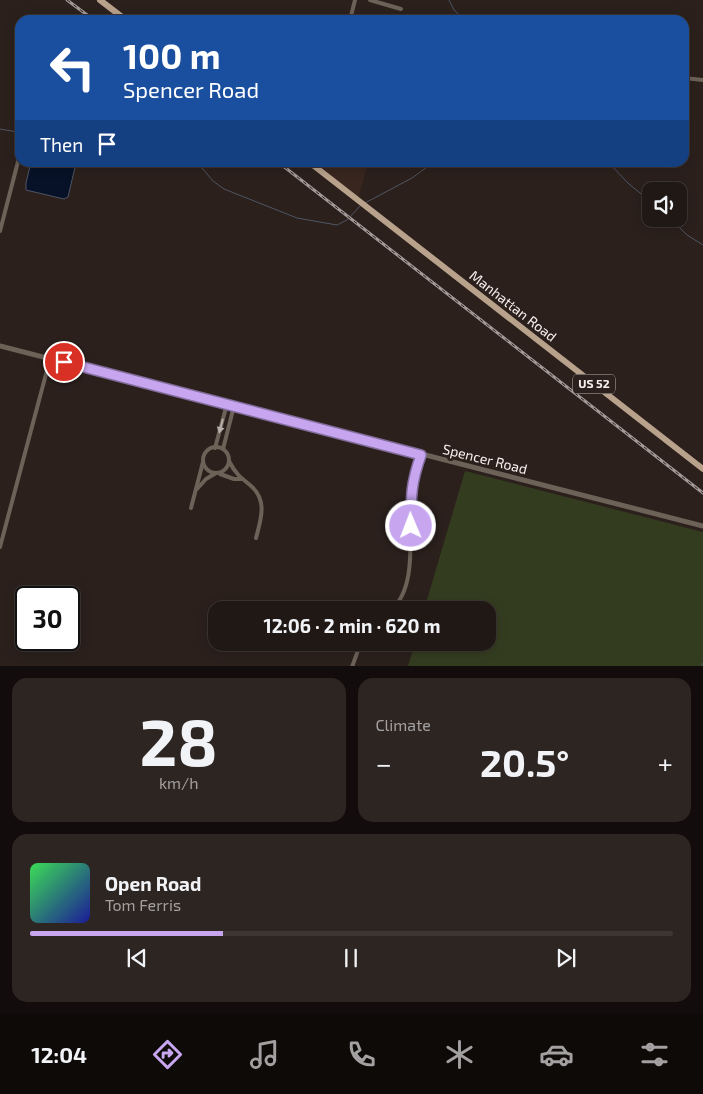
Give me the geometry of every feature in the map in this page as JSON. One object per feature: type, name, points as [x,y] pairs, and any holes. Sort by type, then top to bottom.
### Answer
[{"type":"main road","points":[[100,0],[120,15]]},
{"type":"main road","name":"Manhattan Road","points":[[315,167],[703,469]]},
{"type":"street","points":[[351,15],[355,0]]},
{"type":"street","points":[[370,0],[401,9]]},
{"type":"street","points":[[689,79],[703,80]]},
{"type":"street","points":[[0,231],[17,167]]},
{"type":"street","name":"Spencer Road","points":[[0,346],[703,526]]},
{"type":"street","points":[[0,547],[50,359]]},
{"type":"street","points":[[215,448],[227,404]]},
{"type":"street","points":[[223,449],[234,406]]},
{"type":"street","points":[[191,508],[205,454],[208,450],[215,448],[223,449],[241,479],[252,487],[261,500],[262,516],[256,538]]},
{"type":"street","points":[[399,601],[402,598],[410,556],[410,492],[421,455]]},
{"type":"street","points":[[196,490],[206,479],[226,468],[229,461]]},
{"type":"street","points":[[204,462],[208,470],[234,479],[241,479]]},
{"type":"street","points":[[352,666],[358,651]]},
{"type":"shaded area","points":[[317,167],[367,167],[358,199]]},
{"type":"green space","points":[[465,471],[703,532],[703,666],[408,666],[413,651],[496,651],[496,601],[427,601]]},
{"type":"water","points":[[30,167],[75,167],[68,197],[64,199],[26,190]]},
{"type":"waterway","points":[[449,0],[454,10],[460,15]]},
{"type":"waterway","points":[[0,129],[15,132]]},
{"type":"waterway","points":[[201,167],[213,181],[224,189],[297,218],[337,225],[347,220],[361,205]]},
{"type":"waterway","points":[[365,203],[412,178],[427,167]]},
{"type":"waterway","points":[[613,167],[642,195]]},
{"type":"waterway","points":[[679,227],[687,235],[703,245]]},
{"type":"railway","points":[[67,0],[87,15]]},
{"type":"railway","points":[[284,167],[703,493]]},
{"type":"route","points":[[64,362],[421,455],[410,492],[411,526]]}]
